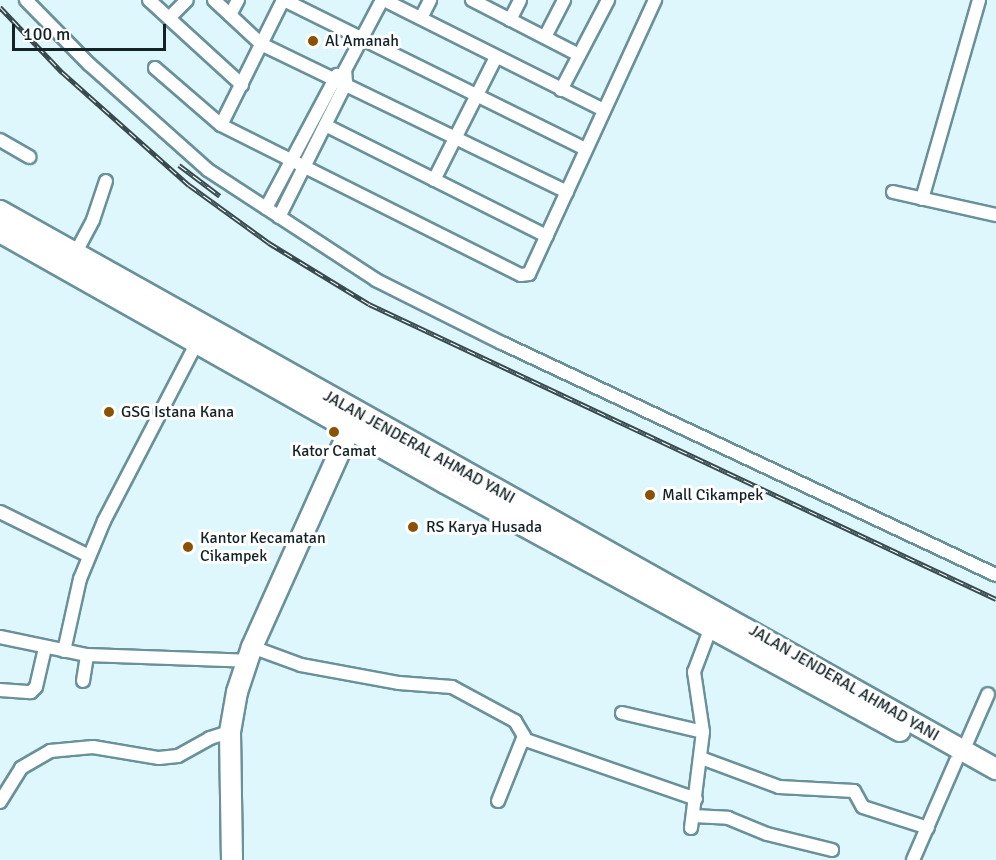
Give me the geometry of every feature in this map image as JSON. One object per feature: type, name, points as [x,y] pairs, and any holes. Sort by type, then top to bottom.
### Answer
[{"type":"highway","name":"JALAN JENDERAL AHMAD YANI","points":[[0,211],[354,421],[960,756],[996,783]]},
{"type":"highway","name":"JALAN JENDERAL AHMAD YANI","points":[[1,234],[197,342],[354,421]]},
{"type":"highway","points":[[232,860],[230,732],[237,692],[250,654],[354,421]]},
{"type":"highway","name":"JALAN JENDERAL AHMAD YANI","points":[[516,511],[711,627],[960,756],[996,769]]},
{"type":"street","points":[[26,0],[88,64],[190,154],[279,217],[376,280],[439,313],[996,575]]},
{"type":"street","points":[[149,0],[242,85]]},
{"type":"street","points":[[169,18],[187,0]]},
{"type":"street","points":[[214,0],[261,44],[567,192]]},
{"type":"street","points":[[230,15],[238,0]]},
{"type":"street","points":[[221,125],[284,0],[585,149]]},
{"type":"street","points":[[279,217],[345,83],[345,70],[383,0],[603,110]]},
{"type":"street","points":[[421,18],[430,0]]},
{"type":"street","points":[[474,0],[579,55]]},
{"type":"street","points":[[510,20],[520,0]]},
{"type":"street","points":[[545,37],[564,0]]},
{"type":"street","points":[[561,90],[608,0]]},
{"type":"street","points":[[156,68],[221,125],[521,275],[529,274],[535,268],[585,149],[656,0]]},
{"type":"street","points":[[922,199],[979,0]]},
{"type":"street","points":[[434,180],[496,57]]},
{"type":"street","points":[[266,208],[332,78],[345,70]]},
{"type":"street","points":[[325,125],[547,236]]},
{"type":"street","points":[[0,140],[29,157]]},
{"type":"street","points":[[75,254],[93,220],[106,181]]},
{"type":"street","points":[[893,192],[996,215]]},
{"type":"street","points":[[64,651],[77,591],[89,556],[197,342]]},
{"type":"street","points":[[0,512],[89,556]]},
{"type":"street","points":[[711,627],[694,672],[703,732],[692,822],[728,818],[767,834],[832,850]]},
{"type":"street","points":[[0,637],[87,655],[250,654],[399,683],[452,687],[515,721],[521,728],[523,739],[498,801]]},
{"type":"street","points":[[0,690],[31,692],[36,687],[45,648]]},
{"type":"street","points":[[83,681],[87,655]]},
{"type":"street","points":[[913,860],[988,693]]},
{"type":"street","points":[[622,713],[703,732]]},
{"type":"street","points":[[0,802],[21,768],[50,751],[93,747],[159,758],[178,756],[210,738],[230,732]]},
{"type":"street","points":[[523,739],[696,798]]},
{"type":"street","points":[[701,758],[779,786],[854,791],[863,807],[928,828]]},
{"type":"railway","points":[[0,7],[62,72],[189,185],[269,243],[369,304],[996,599]]},
{"type":"railway","points":[[179,165],[220,196]]},
{"type":"place","name":"Al Amanah","points":[[313,41]]},
{"type":"place","name":"GSG Istana Kana","points":[[109,412]]},
{"type":"place","name":"Kator Camat","points":[[334,432]]},
{"type":"place","name":"Mall Cikampek","points":[[650,495]]},
{"type":"place","name":"RS Karya Husada","points":[[413,527]]},
{"type":"place","name":"Kantor Kecamatan Cikampek","points":[[188,547]]}]
